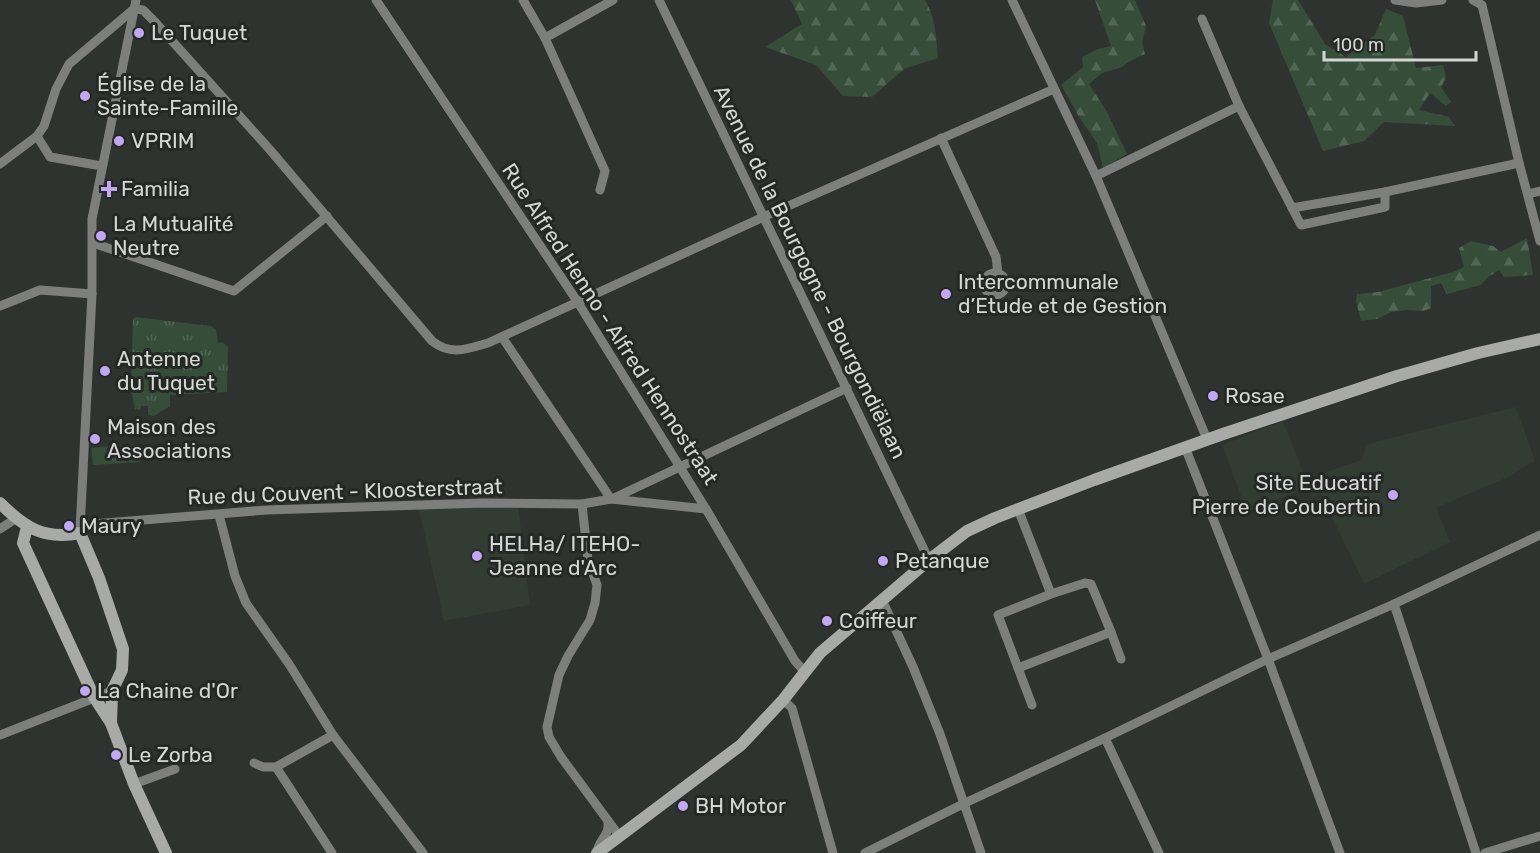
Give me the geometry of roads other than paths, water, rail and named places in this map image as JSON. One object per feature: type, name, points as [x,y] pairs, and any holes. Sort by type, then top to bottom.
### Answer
[{"type":"street","name":"Rue Alfred Henno - Alfred Hennostraat","points":[[376,0],[577,301],[706,509],[793,659],[805,672]]},
{"type":"street","points":[[523,0],[545,38],[605,171],[600,190]]},
{"type":"street","points":[[545,38],[613,0]]},
{"type":"street","name":"Avenue de la Bourgogne - Bourgondiëlaan","points":[[660,0],[929,560]]},
{"type":"street","points":[[1012,0],[1096,176],[1207,439]]},
{"type":"street","points":[[1395,0],[1416,3],[1442,0]]},
{"type":"street","points":[[1473,0],[1482,5],[1490,32],[1519,163],[1540,241]]},
{"type":"street","points":[[135,5],[155,22],[327,216],[432,341],[442,349],[453,351],[502,337],[577,301],[1054,89]]},
{"type":"street","points":[[0,164],[37,136],[44,126],[56,89],[69,64],[135,5]]},
{"type":"street","points":[[111,723],[112,691],[122,670],[123,649],[80,529],[92,294],[92,219],[135,5]]},
{"type":"street","points":[[1202,19],[1239,106],[1301,225],[1385,207],[1384,192]]},
{"type":"street","points":[[1096,176],[1239,106]]},
{"type":"street","points":[[37,136],[50,157],[102,166]]},
{"type":"street","points":[[941,138],[996,257],[998,274]]},
{"type":"street","points":[[1292,208],[1384,192],[1519,163]]},
{"type":"street","points":[[1527,194],[1540,191]]},
{"type":"street","points":[[93,243],[234,291],[327,216]]},
{"type":"street","points":[[0,306],[40,290],[92,294]]},
{"type":"street","points":[[502,337],[611,499]]},
{"type":"street","points":[[597,853],[741,745],[783,700],[820,653],[929,560],[967,531],[1018,509],[1207,439],[1397,376],[1478,352],[1540,339]]},
{"type":"street","name":"Rue du Couvent - Kloosterstraat","points":[[80,529],[267,510],[518,503],[582,504],[611,499],[847,388]]},
{"type":"street","points":[[1185,447],[1268,659],[1340,853]]},
{"type":"street","name":"Rue du Couvent - Kloosterstraat","points":[[611,499],[706,509]]},
{"type":"street","points":[[0,503],[15,519],[27,527],[68,535],[80,529]]},
{"type":"street","points":[[582,504],[588,560],[597,585],[595,603],[590,620],[559,675],[547,728],[549,737],[561,757],[620,837]]},
{"type":"street","points":[[1018,509],[1052,594]]},
{"type":"street","points":[[219,515],[235,576],[246,603],[290,664],[333,735],[423,853]]},
{"type":"street","points":[[0,529],[15,519]]},
{"type":"street","points":[[27,527],[23,543],[94,697],[111,723],[134,784],[166,853]]},
{"type":"street","points":[[865,853],[1268,659],[1394,604],[1540,535]]},
{"type":"street","points":[[1032,705],[998,615],[1084,583],[1091,584],[1121,659]]},
{"type":"street","points":[[882,600],[917,676],[965,803],[981,853]]},
{"type":"street","points":[[1394,604],[1476,853]]},
{"type":"street","points":[[1018,669],[1111,632]]},
{"type":"street","points":[[0,735],[112,691]]},
{"type":"street","points":[[783,700],[792,708],[833,853]]},
{"type":"street","points":[[254,763],[263,767],[276,767],[333,735]]},
{"type":"street","points":[[1105,738],[1159,853]]},
{"type":"street","points":[[276,767],[332,853]]},
{"type":"street","points":[[134,784],[175,769]]},
{"type":"street","points":[[597,853],[597,845],[607,834],[608,820]]},
{"type":"street","points":[[1485,853],[1540,836]]},
{"type":"place","name":"Le Tuquet","points":[[139,33]]},
{"type":"place","name":"Église de la Sainte-Famille","points":[[85,96]]},
{"type":"place","name":"VPRIM","points":[[119,141]]},
{"type":"place","name":"Familia","points":[[109,189]]},
{"type":"place","name":"La Mutualité Neutre","points":[[101,236]]},
{"type":"place","name":"Intercommunale d’Etude et de Gestion","points":[[946,294]]},
{"type":"place","name":"Antenne du Tuquet","points":[[105,371]]},
{"type":"place","name":"Rosae","points":[[1213,396]]},
{"type":"place","name":"Maison des Associations","points":[[95,439]]},
{"type":"place","name":"Site Educatif Pierre de Coubertin","points":[[1393,495]]},
{"type":"place","name":"Maury","points":[[69,526]]},
{"type":"place","name":"HELHa/ ITEHO- Jeanne d'Arc","points":[[477,556]]},
{"type":"place","name":"Petanque","points":[[883,561]]},
{"type":"place","name":"Coiffeur","points":[[827,621]]},
{"type":"place","name":"La Chaine d'Or","points":[[85,691]]},
{"type":"place","name":"Le Zorba","points":[[116,755]]},
{"type":"place","name":"BH Motor","points":[[683,806]]}]
